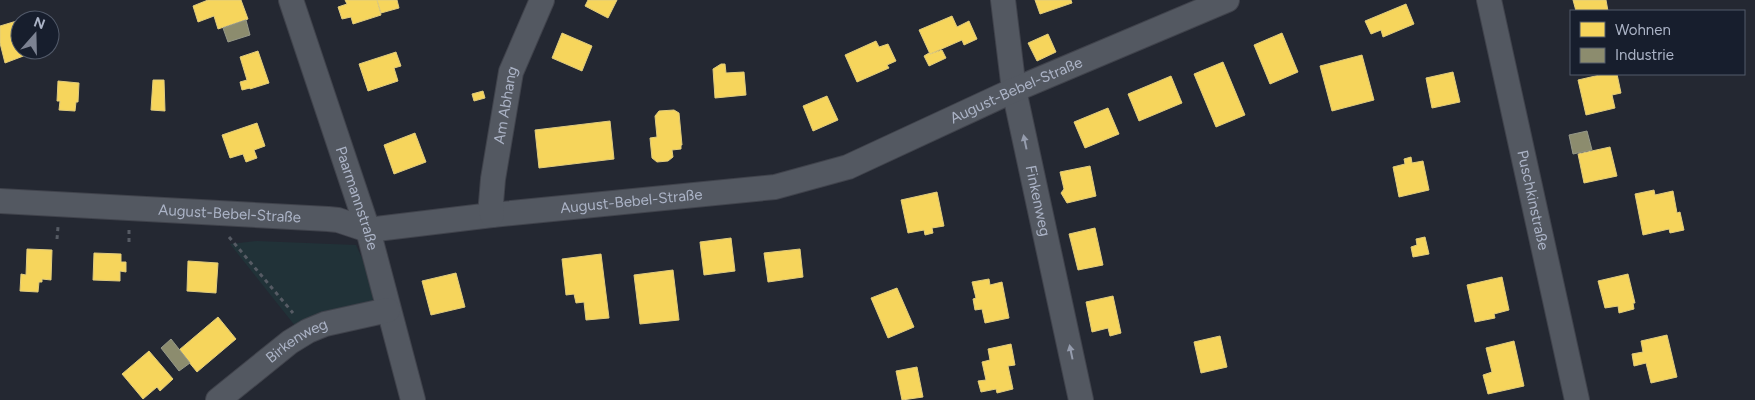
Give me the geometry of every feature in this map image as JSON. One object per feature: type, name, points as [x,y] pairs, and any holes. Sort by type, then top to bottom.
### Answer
[{"type":"street","name":"Paarmannstraße","points":[[291,0],[368,230],[413,400]]},
{"type":"street","name":"Am Abhang","points":[[492,215],[493,179],[512,72],[542,0]]},
{"type":"street","name":"Finkenweg","points":[[1003,0],[1014,90],[1081,400]]},
{"type":"street","name":"August-Bebel-Straße","points":[[0,201],[328,219],[338,220],[368,230],[492,215],[775,187],[848,167],[1014,90],[1227,0]]},
{"type":"street","name":"Puschkinstraße","points":[[1489,0],[1577,400]]},
{"type":"street","name":"Birkenweg","points":[[218,400],[290,342],[308,331],[325,324],[388,310]]},
{"type":"path","points":[[57,238],[58,226]]},
{"type":"path","points":[[129,242],[130,230]]},
{"type":"path","points":[[227,235],[308,331]]},
{"type":"shaded area","points":[[257,241],[356,245],[376,298],[370,303],[296,327],[230,244]]},
{"type":"building: Wohnen","points":[[208,0],[241,0],[248,19],[218,29],[214,16],[198,22],[193,6]]},
{"type":"building: Wohnen","points":[[345,0],[377,0],[381,15],[353,24],[351,17],[342,19],[338,7],[347,4]]},
{"type":"building: Wohnen","points":[[377,0],[397,0],[399,8],[381,13]]},
{"type":"building: Wohnen","points":[[588,0],[617,0],[608,18],[585,6]]},
{"type":"building: Wohnen","points":[[1035,0],[1071,0],[1072,3],[1040,14]]},
{"type":"building: Wohnen","points":[[1573,0],[1606,0],[1608,10],[1576,10]]},
{"type":"building: Wohnen","points":[[1406,4],[1414,24],[1383,37],[1381,30],[1371,34],[1365,21]]},
{"type":"building: Wohnen","points":[[952,16],[957,27],[969,21],[977,39],[964,45],[962,40],[930,54],[919,30]]},
{"type":"building: Wohnen","points":[[10,23],[10,60],[13,60],[5,63],[0,43],[0,26]]},
{"type":"building: Wohnen","points":[[562,33],[592,46],[582,71],[552,58]]},
{"type":"building: Wohnen","points":[[1282,33],[1298,72],[1270,84],[1254,45]]},
{"type":"building: Wohnen","points":[[1048,34],[1056,52],[1037,61],[1028,43]]},
{"type":"building: Wohnen","points":[[876,41],[879,47],[888,44],[896,61],[887,65],[889,68],[857,82],[845,55]]},
{"type":"building: Wohnen","points":[[942,50],[946,58],[929,66],[924,56]]},
{"type":"building: Wohnen","points":[[258,51],[269,83],[242,90],[240,82],[247,80],[240,57]]},
{"type":"building: Wohnen","points":[[396,52],[401,66],[394,68],[398,81],[368,91],[359,64]]},
{"type":"building: Wohnen","points":[[1362,55],[1374,100],[1332,111],[1320,66]]},
{"type":"building: Wohnen","points":[[1223,62],[1245,115],[1216,127],[1194,74]]},
{"type":"building: Wohnen","points":[[721,64],[725,64],[726,73],[744,72],[746,95],[715,98],[713,69]]},
{"type":"building: Wohnen","points":[[1453,72],[1460,102],[1432,108],[1426,78]]},
{"type":"building: Wohnen","points":[[1600,75],[1617,75],[1621,93],[1612,95],[1615,108],[1586,115],[1578,80]]},
{"type":"building: Wohnen","points":[[1171,76],[1182,103],[1139,121],[1128,94]]},
{"type":"building: Wohnen","points":[[153,80],[164,80],[165,111],[151,110]]},
{"type":"building: Wohnen","points":[[58,81],[79,83],[78,102],[76,102],[75,111],[59,110],[60,101],[57,101]]},
{"type":"building: Wohnen","points":[[483,91],[485,98],[474,101],[472,94]]},
{"type":"building: Wohnen","points":[[827,96],[838,120],[813,131],[803,106]]},
{"type":"building: Wohnen","points":[[1108,108],[1119,134],[1085,148],[1074,122]]},
{"type":"building: Wohnen","points":[[674,110],[679,113],[681,149],[672,150],[673,157],[668,161],[657,162],[652,158],[650,138],[657,137],[655,116],[659,111]]},
{"type":"building: Wohnen","points":[[610,121],[614,159],[539,168],[535,130]]},
{"type":"building: Wohnen","points":[[257,123],[265,146],[254,150],[257,158],[246,162],[243,154],[230,158],[222,135]]},
{"type":"building: Wohnen","points":[[415,133],[426,162],[394,174],[384,145]]},
{"type":"building: Wohnen","points":[[1610,147],[1617,176],[1584,183],[1578,154]]},
{"type":"building: Wohnen","points":[[1411,157],[1412,163],[1423,161],[1429,190],[1399,197],[1393,167],[1405,164],[1404,159]]},
{"type":"building: Wohnen","points":[[1090,166],[1096,196],[1067,203],[1061,193],[1064,189],[1060,172]]},
{"type":"building: Wohnen","points":[[1654,190],[1655,195],[1673,191],[1677,213],[1680,212],[1684,230],[1670,233],[1669,229],[1643,235],[1635,194]]},
{"type":"building: Wohnen","points":[[937,192],[944,226],[932,228],[933,233],[925,235],[924,230],[908,233],[901,200]]},
{"type":"building: Wohnen","points":[[1095,228],[1103,265],[1078,270],[1069,234]]},
{"type":"building: Wohnen","points":[[1425,237],[1429,254],[1413,257],[1411,247],[1417,245],[1416,239]]},
{"type":"building: Wohnen","points":[[731,238],[735,271],[704,275],[700,242]]},
{"type":"building: Wohnen","points":[[27,249],[52,250],[51,280],[42,279],[42,282],[39,282],[38,292],[20,291],[21,274],[26,275]]},
{"type":"building: Wohnen","points":[[800,249],[803,277],[768,282],[764,253]]},
{"type":"building: Wohnen","points":[[94,253],[121,254],[121,262],[126,262],[126,272],[120,271],[120,281],[93,280]]},
{"type":"building: Wohnen","points":[[601,254],[609,318],[586,320],[584,302],[576,303],[574,294],[566,295],[562,259]]},
{"type":"building: Wohnen","points":[[188,261],[218,263],[216,293],[187,291]]},
{"type":"building: Wohnen","points":[[673,270],[679,320],[640,324],[634,275]]},
{"type":"building: Wohnen","points":[[456,273],[465,307],[431,315],[422,281]]},
{"type":"building: Wohnen","points":[[1628,274],[1635,303],[1633,303],[1634,309],[1619,313],[1618,306],[1605,308],[1598,281]]},
{"type":"building: Wohnen","points":[[1502,277],[1509,310],[1494,314],[1495,318],[1475,322],[1467,285]]},
{"type":"building: Wohnen","points":[[989,279],[990,285],[1002,282],[1009,318],[985,323],[982,309],[975,310],[973,299],[976,298],[972,282]]},
{"type":"building: Wohnen","points":[[897,288],[914,327],[888,338],[871,298]]},
{"type":"building: Wohnen","points":[[1113,296],[1121,333],[1110,336],[1108,328],[1092,332],[1086,302]]},
{"type":"building: Wohnen","points":[[218,317],[236,339],[197,372],[179,350]]},
{"type":"building: Wohnen","points":[[1667,335],[1677,377],[1651,383],[1646,363],[1634,366],[1632,354],[1643,352],[1641,341]]},
{"type":"building: Wohnen","points":[[1220,336],[1227,367],[1201,373],[1194,342]]},
{"type":"building: Wohnen","points":[[1514,341],[1524,386],[1488,394],[1483,375],[1492,372],[1486,348]]},
{"type":"building: Wohnen","points":[[1011,344],[1015,365],[1008,366],[1013,389],[997,393],[996,389],[981,392],[978,381],[986,380],[982,362],[990,360],[988,349]]},
{"type":"building: Wohnen","points":[[149,351],[173,379],[160,391],[157,387],[143,399],[122,374]]},
{"type":"building: Wohnen","points":[[917,367],[923,397],[902,400],[896,371]]},
{"type":"building: Industrie","points":[[246,20],[250,35],[228,42],[223,28]]},
{"type":"building: Industrie","points":[[1587,131],[1592,150],[1573,154],[1569,135]]},
{"type":"building: Industrie","points":[[171,339],[190,363],[179,371],[161,348]]}]
